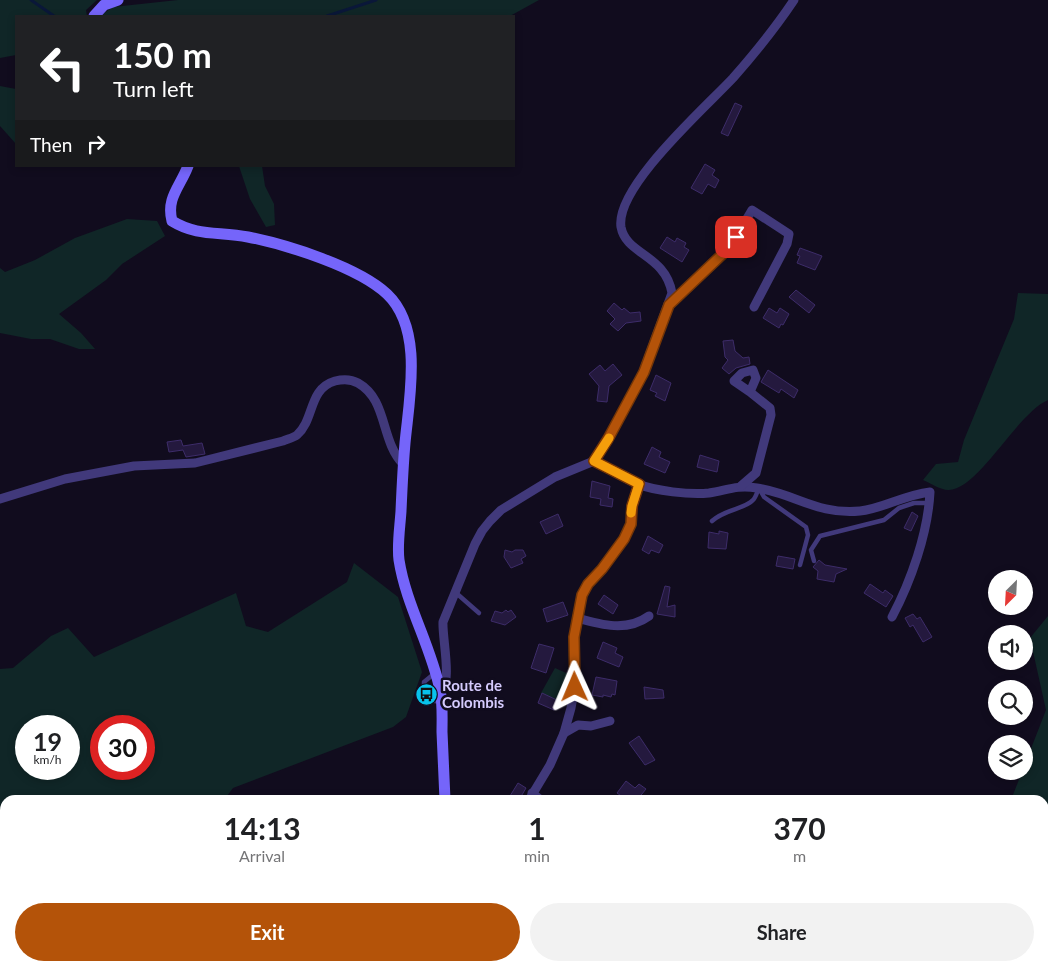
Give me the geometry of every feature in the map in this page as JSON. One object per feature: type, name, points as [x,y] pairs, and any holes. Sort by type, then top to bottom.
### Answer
[{"type":"street","points":[[94,15],[104,5],[118,0]]},
{"type":"street","points":[[441,697],[447,681],[442,635],[443,622],[478,537],[501,510],[555,477],[594,461],[644,372],[672,293],[670,281],[663,270],[627,242],[623,235],[620,218],[625,206],[637,185],[675,135],[732,78],[768,36],[794,0]]},
{"type":"street","points":[[188,167],[172,199],[169,210],[172,221],[184,229],[248,236],[304,253],[357,274],[387,294],[396,304],[403,317],[410,349],[410,388],[403,464],[399,559],[412,605],[436,673],[441,697],[445,795]]},
{"type":"street","points":[[669,305],[730,247],[752,210],[789,234],[787,244],[754,307]]},
{"type":"street","points":[[0,499],[65,480],[134,466],[195,463],[283,441],[296,435],[304,426],[318,391],[328,383],[341,380],[353,380],[366,387],[374,396],[394,455],[403,464]]},
{"type":"street","points":[[741,486],[756,473],[771,415],[770,408],[750,392]]},
{"type":"street","points":[[594,461],[639,484],[687,493],[709,493],[741,486],[759,488],[821,509],[845,512],[862,511],[905,496],[930,492],[925,525],[906,590],[892,617]]},
{"type":"street","points":[[532,795],[550,765],[564,733],[575,687],[574,637],[582,595],[588,584],[602,569],[631,524],[632,506],[639,484]]},
{"type":"street","points":[[577,618],[615,626],[638,624],[649,616]]},
{"type":"street","points":[[564,733],[578,724],[591,726],[610,721]]},
{"type":"lane","points":[[712,521],[721,513],[754,500],[759,488]]},
{"type":"lane","points":[[759,488],[764,497],[806,527],[808,534],[800,566]]},
{"type":"lane","points":[[814,561],[810,550],[820,536],[884,520],[898,508],[914,502],[929,502]]},
{"type":"lane","points":[[455,592],[479,614]]},
{"type":"lane","points":[[436,673],[424,682],[424,692],[430,700],[441,697]]},
{"type":"green space","points":[[0,0],[97,0],[86,10],[87,15],[15,15],[15,55],[0,58]]},
{"type":"green space","points":[[178,0],[539,0],[512,15],[103,15],[113,7]]},
{"type":"green space","points":[[0,86],[15,89],[15,143],[0,126]]},
{"type":"green space","points":[[239,167],[262,167],[265,186],[274,204],[275,225],[266,227],[250,199]]},
{"type":"green space","points":[[127,219],[157,221],[165,236],[122,264],[106,280],[59,314],[81,333],[95,349],[79,349],[50,339],[31,339],[0,333],[0,268],[5,272],[35,260],[75,238]]},
{"type":"green space","points":[[1018,293],[1048,294],[1048,400],[1036,408],[1024,420],[972,478],[960,487],[948,490],[939,488],[923,480],[936,464],[958,462],[964,440],[1014,319]]},
{"type":"green space","points":[[354,563],[398,597],[422,672],[406,717],[393,727],[233,788],[228,795],[0,795],[0,669],[13,668],[51,636],[68,628],[94,657],[236,593],[246,626],[268,632],[347,582]]},
{"type":"green space","points":[[1048,616],[1048,795],[1013,795],[1019,780],[1033,780],[1033,743],[1046,710],[1033,652],[1033,634]]},
{"type":"green space","points":[[555,668],[573,676],[562,703],[541,693]]},
{"type":"building","points":[[735,103],[742,106],[728,136],[721,133]]},
{"type":"building","points":[[705,164],[715,170],[712,175],[719,180],[715,188],[708,184],[702,194],[691,188]]},
{"type":"building","points":[[667,237],[675,242],[677,238],[686,243],[684,247],[689,250],[682,262],[660,248]]},
{"type":"building","points":[[800,248],[822,256],[815,270],[797,263],[800,256],[797,255]]},
{"type":"building","points":[[796,290],[815,305],[809,313],[789,297]]},
{"type":"building","points":[[614,303],[622,310],[624,308],[630,313],[640,312],[641,321],[626,323],[618,331],[610,324],[615,319],[607,311]]},
{"type":"building","points":[[769,308],[777,313],[780,308],[789,314],[783,325],[781,324],[779,328],[763,318]]},
{"type":"building","points":[[733,340],[735,351],[743,358],[749,357],[750,364],[736,368],[729,374],[722,368],[728,360],[725,357],[723,341]]},
{"type":"building","points":[[613,364],[622,375],[609,386],[607,402],[597,401],[599,386],[589,374],[600,365],[605,371]]},
{"type":"building","points":[[768,370],[798,390],[794,398],[781,389],[779,393],[761,382]]},
{"type":"building","points":[[656,375],[671,383],[665,401],[655,396],[657,393],[650,390]]},
{"type":"building","points":[[181,440],[183,446],[202,443],[205,454],[186,457],[183,450],[169,452],[167,442]]},
{"type":"building","points":[[652,447],[661,452],[659,457],[670,462],[665,473],[644,464]]},
{"type":"building","points":[[700,455],[719,461],[717,472],[697,467]]},
{"type":"building","points":[[592,481],[610,486],[608,498],[613,499],[612,507],[600,505],[601,499],[590,497]]},
{"type":"building","points":[[912,512],[918,516],[911,531],[904,528]]},
{"type":"building","points":[[558,514],[563,526],[546,534],[540,522]]},
{"type":"building","points":[[719,531],[728,533],[726,549],[708,548],[709,532],[719,534]]},
{"type":"building","points":[[648,536],[663,545],[659,553],[651,550],[649,554],[642,550]]},
{"type":"building","points":[[505,550],[512,552],[523,550],[526,556],[521,559],[523,563],[511,568],[504,557]]},
{"type":"building","points":[[778,556],[795,559],[793,569],[776,566]]},
{"type":"building","points":[[819,560],[825,565],[847,569],[836,574],[834,582],[817,579],[818,571],[813,567]]},
{"type":"building","points":[[870,584],[883,593],[885,590],[893,596],[886,607],[864,593]]},
{"type":"building","points":[[665,586],[670,587],[667,607],[675,605],[675,617],[657,614]]},
{"type":"building","points":[[604,595],[618,605],[613,614],[598,604]]},
{"type":"building","points":[[563,602],[568,615],[547,622],[543,609]]},
{"type":"building","points":[[506,610],[508,612],[511,610],[516,617],[505,625],[491,621],[495,611],[502,613]]},
{"type":"building","points":[[913,614],[917,619],[920,617],[932,637],[923,642],[913,625],[910,627],[905,618]]},
{"type":"building","points":[[603,642],[617,648],[615,653],[623,657],[619,667],[597,658]]},
{"type":"building","points":[[539,644],[554,648],[546,673],[531,668]]},
{"type":"building","points":[[596,677],[617,681],[615,695],[612,694],[611,697],[603,695],[603,697],[592,695]]},
{"type":"building","points":[[644,687],[663,690],[664,698],[645,699]]},
{"type":"building","points":[[542,693],[559,701],[554,710],[538,703]]},
{"type":"building","points":[[639,736],[655,760],[645,765],[629,743]]},
{"type":"building","points":[[626,781],[635,788],[639,784],[646,789],[641,795],[620,795],[617,793]]},
{"type":"building","points":[[518,783],[526,788],[522,795],[511,795]]},
{"type":"waterway","points":[[31,0],[53,15]]},
{"type":"waterway","points":[[330,15],[376,0]]},
{"type":"slow traffic","points":[[609,438],[594,461],[639,484],[631,513]]},
{"type":"place","name":"Route de Colombis","points":[[426,695]]},
{"type":"route","points":[[575,687],[574,637],[582,595],[588,584],[602,569],[624,539],[631,524],[632,506],[639,484],[594,461],[644,372],[669,305],[730,247],[736,237]]}]
